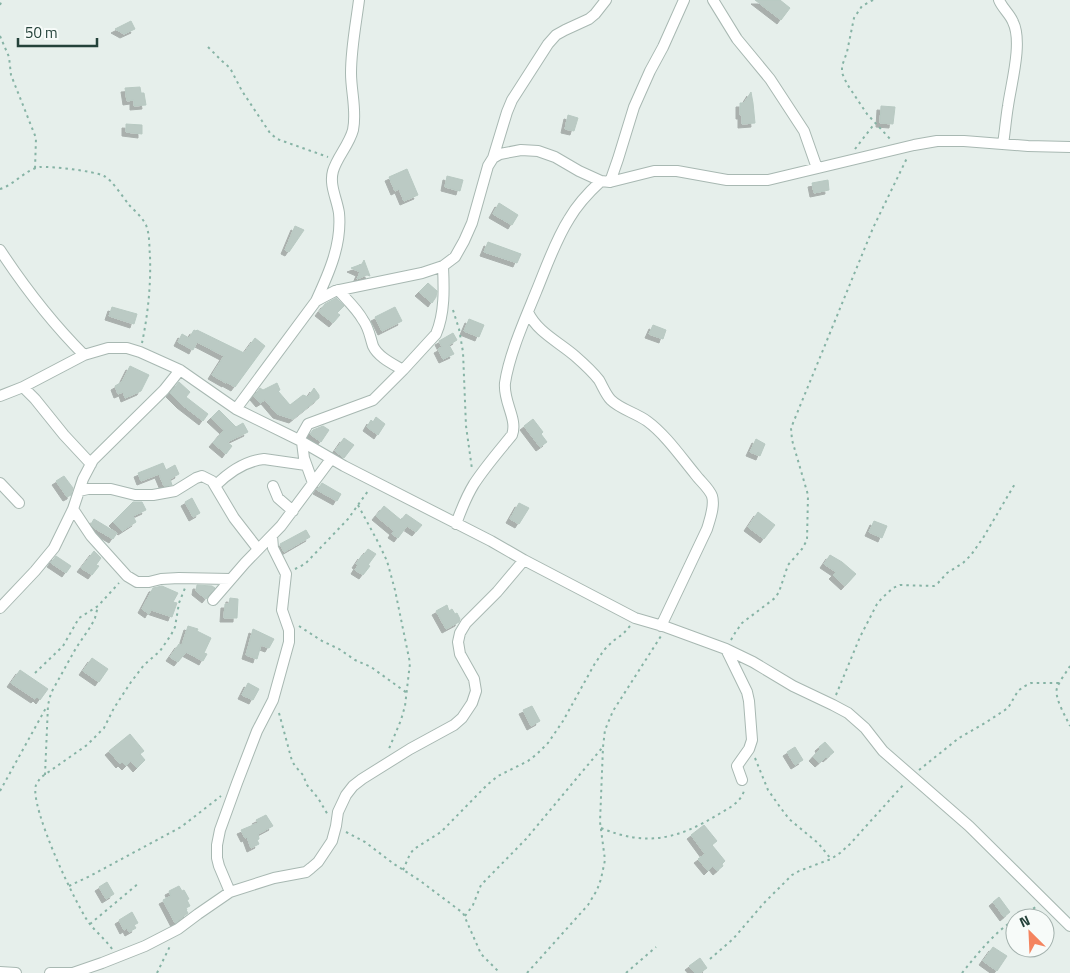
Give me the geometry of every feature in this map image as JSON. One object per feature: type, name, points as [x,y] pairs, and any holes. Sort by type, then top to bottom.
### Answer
[{"type":"street","points":[[236,409],[316,301],[329,271],[339,230],[339,211],[332,180],[333,171],[352,130],[354,104],[351,71],[359,0]]},
{"type":"street","points":[[316,301],[338,290],[422,273],[443,266],[455,257],[472,223],[488,166],[512,100],[548,44],[556,35],[589,19],[606,0]]},
{"type":"street","points":[[605,181],[638,98],[684,0]]},
{"type":"street","points":[[714,0],[737,39],[770,79],[804,131],[817,168]]},
{"type":"street","points":[[998,0],[1014,23],[1016,33],[1016,56],[1003,144]]},
{"type":"street","points":[[456,524],[464,501],[474,483],[514,431],[514,424],[506,398],[505,384],[513,353],[548,264],[569,218],[587,195],[605,181],[662,171],[677,171],[727,180],[768,180],[914,144],[937,141],[1070,147]]},
{"type":"street","points":[[492,158],[509,151],[538,151],[605,181]]},
{"type":"street","points":[[0,250],[29,293],[84,355]]},
{"type":"street","points":[[313,483],[300,441],[308,424],[373,400],[436,334],[439,328],[444,288],[443,266]]},
{"type":"street","points":[[338,290],[363,320],[370,332],[372,344],[376,352],[403,370]]},
{"type":"street","points":[[528,312],[539,328],[573,354],[592,372],[609,398],[636,413],[662,434],[711,494],[712,508],[707,529],[664,627]]},
{"type":"street","points":[[0,396],[23,387],[84,355],[108,348],[127,348],[180,370],[236,409],[635,618],[726,649],[753,662],[793,686],[848,713],[864,728],[882,751],[969,826],[1070,926]]},
{"type":"street","points":[[0,608],[54,548],[91,464],[164,390],[180,370]]},
{"type":"street","points":[[23,387],[36,399],[64,435],[91,464]]},
{"type":"street","points":[[215,486],[232,471],[258,460],[264,459],[306,465]]},
{"type":"street","points":[[213,600],[230,579],[272,536],[331,459]]},
{"type":"street","points":[[79,491],[111,489],[135,495],[153,495],[175,491],[202,476],[212,481],[234,518],[258,549]]},
{"type":"street","points":[[0,483],[19,503]]},
{"type":"street","points":[[273,486],[278,498],[292,511]]},
{"type":"street","points":[[72,509],[91,536],[127,576],[137,582],[190,578],[230,579]]},
{"type":"street","points":[[230,892],[219,866],[217,845],[223,821],[257,731],[273,700],[289,642],[289,630],[282,610],[286,574],[273,548],[272,536]]},
{"type":"street","points":[[50,973],[73,973],[145,946],[178,929],[230,892],[274,878],[306,872],[318,862],[332,840],[338,812],[346,795],[358,782],[416,746],[454,726],[462,718],[472,702],[476,691],[474,680],[460,654],[458,642],[460,633],[466,623],[497,592],[524,560]]},
{"type":"street","points":[[726,649],[749,701],[752,740],[737,766],[742,780]]},
{"type":"street","points":[[0,972],[16,973]]},
{"type":"path","points":[[0,5],[2,0]]},
{"type":"path","points":[[873,0],[862,6],[854,18],[842,66],[843,78],[867,114],[898,148]]},
{"type":"path","points":[[0,36],[9,57],[11,75],[36,138],[35,169]]},
{"type":"path","points":[[208,47],[230,68],[242,91],[270,133],[277,139],[339,159]]},
{"type":"path","points":[[844,161],[876,123]]},
{"type":"path","points":[[726,649],[742,623],[779,592],[788,565],[807,540],[808,495],[792,440],[791,428],[874,228],[914,144]]},
{"type":"path","points":[[0,189],[6,188],[35,169],[54,167],[106,176],[146,225],[149,242],[150,274],[146,319],[140,352]]},
{"type":"path","points":[[444,288],[456,320],[463,352],[466,426],[474,483]]},
{"type":"path","points":[[286,574],[304,564],[348,519],[374,482]]},
{"type":"path","points":[[832,705],[860,637],[877,604],[893,588],[900,585],[934,586],[947,572],[963,563],[983,538],[1016,482]]},
{"type":"path","points":[[358,505],[380,544],[387,561],[410,663],[402,720],[385,755]]},
{"type":"path","points":[[35,673],[63,646],[79,618],[98,606],[127,576]]},
{"type":"path","points":[[118,957],[106,940],[90,924],[68,886],[57,862],[37,801],[35,786],[40,778],[87,745],[104,728],[131,682],[144,665],[160,651],[171,635],[177,619],[179,603],[190,578]]},
{"type":"path","points":[[45,774],[48,705],[51,693],[76,648],[91,626],[98,606]]},
{"type":"path","points":[[403,870],[414,849],[441,832],[487,785],[498,776],[537,754],[548,743],[564,721],[604,650],[624,634],[635,618]]},
{"type":"path","points":[[298,625],[322,641],[371,668],[407,693]]},
{"type":"path","points":[[527,973],[588,905],[597,890],[605,860],[600,822],[605,730],[613,711],[664,627]]},
{"type":"path","points":[[1070,666],[1057,687],[1059,700],[1070,726]]},
{"type":"path","points":[[710,959],[733,939],[764,903],[792,875],[799,870],[840,853],[911,777],[951,743],[1008,708],[1018,691],[1023,687],[1031,683],[1060,683]]},
{"type":"path","points":[[273,700],[281,718],[292,761],[336,826],[366,842],[460,910],[465,916],[481,954],[500,973]]},
{"type":"path","points":[[0,791],[48,705]]},
{"type":"path","points":[[750,746],[771,794],[789,818],[818,843],[831,858]]},
{"type":"path","points":[[465,916],[474,905],[481,885],[526,839],[603,747]]},
{"type":"path","points":[[601,828],[618,835],[652,839],[676,836],[703,824],[734,804],[741,798],[744,791],[742,780]]},
{"type":"path","points":[[68,886],[181,826],[237,783]]},
{"type":"path","points":[[90,924],[139,883]]},
{"type":"path","points":[[1034,908],[1045,902]]},
{"type":"path","points":[[962,973],[1005,925]]},
{"type":"path","points":[[158,973],[178,929]]},
{"type":"path","points":[[626,973],[656,947]]},
{"type":"building","points":[[755,0],[780,0],[790,8],[781,20]]},
{"type":"building","points":[[131,21],[135,29],[124,34],[115,29]]},
{"type":"building","points":[[140,87],[141,93],[144,93],[146,105],[134,106],[134,100],[127,101],[125,88]]},
{"type":"building","points":[[751,92],[755,123],[742,124],[740,103],[744,103]]},
{"type":"building","points":[[881,106],[895,107],[893,124],[880,123]]},
{"type":"building","points":[[568,115],[578,118],[574,131],[565,129]]},
{"type":"building","points":[[126,124],[142,125],[142,134],[126,132]]},
{"type":"building","points":[[407,169],[418,195],[404,201],[399,189],[395,191],[389,177]]},
{"type":"building","points":[[447,176],[463,180],[460,191],[445,187]]},
{"type":"building","points":[[828,180],[829,190],[814,193],[812,183]]},
{"type":"building","points":[[499,203],[518,215],[512,225],[493,214]]},
{"type":"building","points":[[295,226],[304,230],[289,252],[285,250]]},
{"type":"building","points":[[488,242],[521,254],[517,263],[484,252]]},
{"type":"building","points":[[364,260],[370,276],[367,275],[357,279],[360,272],[351,268],[362,264]]},
{"type":"building","points":[[428,283],[437,291],[432,303],[419,292]]},
{"type":"building","points":[[336,298],[344,306],[337,313],[340,315],[333,323],[319,312],[325,304]]},
{"type":"building","points":[[112,307],[137,314],[134,324],[109,316]]},
{"type":"building","points":[[395,307],[402,321],[382,331],[375,317]]},
{"type":"building","points":[[469,319],[484,325],[479,337],[464,331]]},
{"type":"building","points":[[653,325],[666,330],[663,339],[649,334]]},
{"type":"building","points":[[194,330],[244,353],[255,338],[265,346],[235,387],[212,375],[224,356],[197,342],[193,350],[178,342],[182,334],[189,338]]},
{"type":"building","points":[[453,333],[457,340],[449,345],[454,354],[443,359],[438,349],[442,347],[439,341]]},
{"type":"building","points":[[130,366],[149,375],[141,391],[125,398],[123,392],[118,394],[115,386],[122,382]]},
{"type":"building","points":[[179,382],[190,392],[186,397],[208,414],[203,421],[170,393]]},
{"type":"building","points":[[277,383],[280,390],[278,391],[290,405],[303,395],[308,397],[314,388],[319,398],[293,419],[277,414],[265,400],[260,403],[254,396],[260,388],[263,390]]},
{"type":"building","points":[[219,410],[236,427],[243,423],[248,432],[227,442],[232,446],[226,454],[213,443],[224,430],[211,418]]},
{"type":"building","points":[[376,417],[385,424],[378,435],[367,427],[371,420],[373,422]]},
{"type":"building","points":[[533,419],[543,432],[541,434],[547,442],[540,447],[524,426]]},
{"type":"building","points":[[323,426],[329,430],[321,442],[310,434],[313,430]]},
{"type":"building","points":[[344,438],[354,445],[344,458],[335,451]]},
{"type":"building","points":[[756,439],[765,444],[760,456],[750,452]]},
{"type":"building","points":[[163,463],[166,470],[175,465],[179,474],[170,479],[172,485],[164,486],[159,474],[141,481],[138,473]]},
{"type":"building","points":[[64,476],[73,488],[71,495],[67,497],[56,481]]},
{"type":"building","points":[[322,483],[341,494],[337,501],[317,490]]},
{"type":"building","points":[[192,498],[200,513],[193,517],[185,502]]},
{"type":"building","points":[[133,502],[142,502],[146,510],[133,516],[136,522],[122,531],[113,522]]},
{"type":"building","points":[[519,503],[529,508],[519,524],[510,519]]},
{"type":"building","points":[[384,506],[401,520],[406,514],[422,525],[416,532],[407,526],[398,538],[392,534],[394,531],[376,516]]},
{"type":"building","points":[[758,512],[775,525],[764,539],[748,527]]},
{"type":"building","points":[[94,519],[117,533],[113,539],[94,528],[91,524]]},
{"type":"building","points":[[874,521],[887,526],[882,538],[869,532]]},
{"type":"building","points":[[306,530],[310,537],[284,552],[280,544]]},
{"type":"building","points":[[368,549],[376,554],[363,575],[355,570],[358,565],[356,564]]},
{"type":"building","points":[[94,551],[101,558],[96,565],[99,566],[92,575],[81,568]]},
{"type":"building","points":[[830,555],[856,574],[845,586],[833,575],[836,572],[824,564]]},
{"type":"building","points":[[56,556],[71,566],[66,573],[51,563]]},
{"type":"building","points":[[197,585],[215,588],[206,599],[196,591]]},
{"type":"building","points":[[162,586],[178,593],[173,602],[177,603],[172,617],[151,610],[149,614],[142,609],[153,588]]},
{"type":"building","points":[[230,598],[238,599],[237,618],[224,618],[225,604],[229,604]]},
{"type":"building","points":[[447,605],[449,611],[452,609],[460,619],[459,622],[446,629],[436,611]]},
{"type":"building","points":[[188,626],[198,629],[197,631],[211,638],[204,653],[207,654],[203,661],[186,652],[178,662],[170,657],[179,644],[182,645]]},
{"type":"building","points":[[253,629],[274,639],[269,648],[261,645],[257,659],[246,655]]},
{"type":"building","points":[[92,658],[108,669],[99,682],[83,671]]},
{"type":"building","points":[[20,670],[48,689],[40,700],[37,697],[35,699],[11,683]]},
{"type":"building","points":[[248,683],[259,689],[253,700],[242,695]]},
{"type":"building","points":[[532,706],[540,721],[531,726],[523,710]]},
{"type":"building","points":[[130,734],[144,751],[140,754],[145,760],[137,768],[131,761],[126,766],[122,762],[120,764],[109,751]]},
{"type":"building","points":[[825,742],[834,752],[819,763],[813,757],[820,749],[819,747]]},
{"type":"building","points":[[795,747],[803,760],[795,765],[787,752]]},
{"type":"building","points":[[266,815],[273,826],[258,834],[259,839],[257,840],[259,844],[251,848],[247,837],[245,838],[241,830],[258,823],[256,820]]},
{"type":"building","points":[[704,825],[717,841],[712,845],[725,861],[722,864],[723,866],[717,871],[713,866],[708,871],[698,859],[705,854],[691,835]]},
{"type":"building","points":[[107,882],[114,894],[106,899],[99,887]]},
{"type":"building","points":[[179,886],[182,891],[184,890],[189,899],[187,900],[190,906],[186,908],[188,913],[175,923],[163,900],[171,896],[169,891]]},
{"type":"building","points":[[999,897],[1007,908],[1005,908],[1004,917],[993,902]]},
{"type":"building","points":[[132,912],[138,923],[134,925],[136,928],[129,932],[127,928],[124,930],[119,920]]},
{"type":"building","points":[[993,947],[1005,955],[1006,958],[997,971],[983,961]]},
{"type":"building","points":[[700,958],[707,968],[700,973],[695,973],[689,966]]}]
